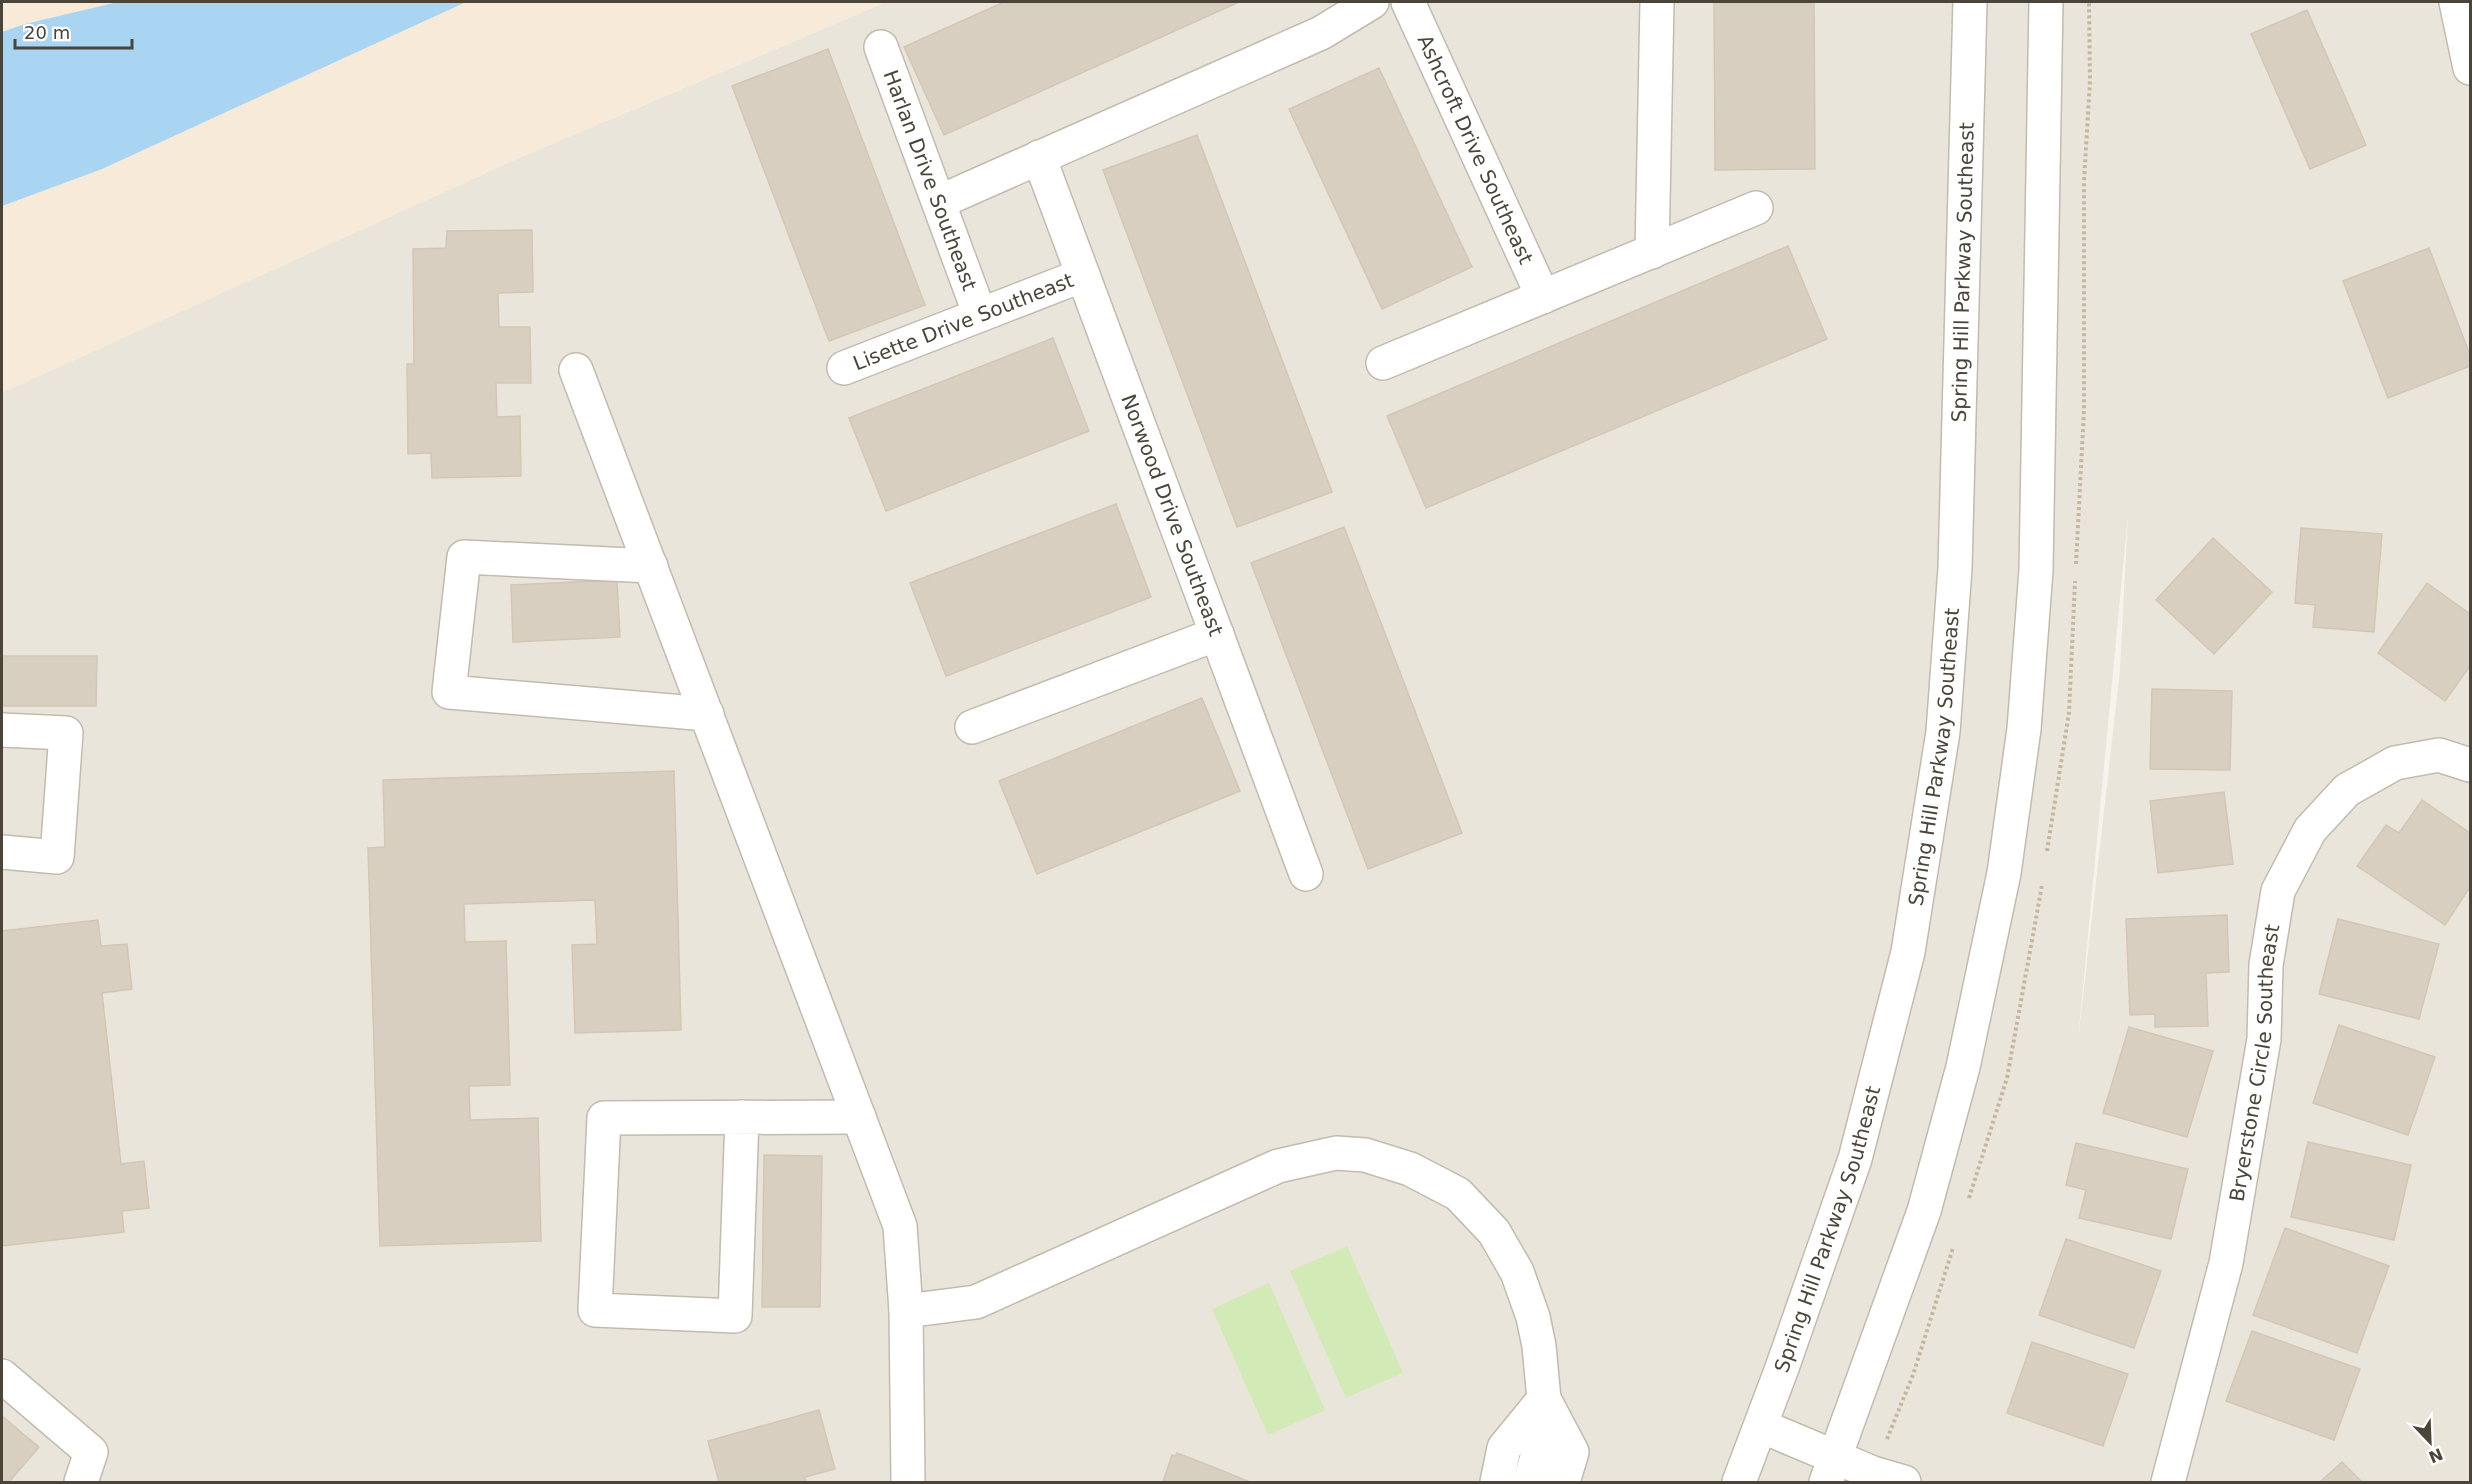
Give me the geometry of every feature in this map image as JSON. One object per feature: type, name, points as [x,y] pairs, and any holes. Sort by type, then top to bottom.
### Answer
[{"type":"street","points":[[939,202],[1321,33],[1372,2]]},
{"type":"street","name":"Ashcroft Drive Southeast","points":[[1408,2],[1543,297]]},
{"type":"street","points":[[1652,252],[1656,2]]},
{"type":"street","name":"Spring Hill Parkway Southeast","points":[[1738,1482],[1761,1426],[1855,1159],[1908,952],[1943,732],[1955,568],[1970,2]]},
{"type":"street","points":[[1831,1469],[1924,1211],[1963,1067],[2004,873],[2024,729],[2036,570],[2046,2]]},
{"type":"street","points":[[2456,2],[2470,68]]},
{"type":"street","name":"Harlan Drive Southeast","points":[[881,47],[980,315]]},
{"type":"street","name":"Norwood Drive Southeast","points":[[1040,158],[1306,874]]},
{"type":"street","points":[[1383,363],[1756,208]]},
{"type":"street","name":"Lisette Drive Southeast","points":[[844,368],[1083,274]]},
{"type":"street","points":[[576,370],[900,1226],[906,1311],[908,1482]]},
{"type":"street","points":[[651,566],[464,557],[449,692],[706,714]]},
{"type":"street","points":[[972,727],[1217,634]]},
{"type":"street","points":[[2,730],[66,733],[57,857],[2,852]]},
{"type":"street","name":"Bryerstone Circle Southeast","points":[[2168,1482],[2226,1263],[2264,1039],[2266,965],[2278,891],[2310,830],[2347,790],[2395,763],[2439,755],[2470,765]]},
{"type":"street","points":[[742,1117],[735,1316],[595,1310],[604,1118],[742,1117],[859,1117]]},
{"type":"street","points":[[906,1311],[976,1302],[1278,1166],[1336,1153],[1365,1155],[1410,1169],[1458,1194],[1494,1232],[1516,1272],[1533,1317],[1539,1346],[1544,1399],[1537,1457],[1530,1482]]},
{"type":"street","points":[[2,1376],[91,1452],[81,1482]]},
{"type":"street","points":[[1497,1482],[1504,1448],[1544,1399]]},
{"type":"street","points":[[1544,1399],[1572,1452],[1563,1482]]},
{"type":"street","points":[[1761,1426],[1831,1469],[1904,1482]]},
{"type":"shaded area","points":[[2,2],[886,2],[522,157],[2,393]]},
{"type":"shaded area","points":[[886,2],[2470,2],[2470,1482],[2,1482],[2,393],[255,118],[607,121]],"holes":[[[2128,514],[2120,670],[2078,1041]]]},
{"type":"green space","points":[[1347,1246],[1403,1373],[1346,1398],[1290,1271]]},
{"type":"green space","points":[[1269,1283],[1325,1410],[1268,1435],[1212,1309]]},
{"type":"water","points":[[118,2],[466,2],[102,169],[2,206],[2,32],[25,24]]},
{"type":"building","points":[[1004,2],[1239,2],[944,135],[904,47]]},
{"type":"building","points":[[1714,2],[1814,2],[1815,169],[1715,170]]},
{"type":"building","points":[[2307,10],[2366,145],[2310,169],[2251,34]]},
{"type":"building","points":[[828,49],[925,305],[829,341],[732,86]]},
{"type":"building","points":[[1379,68],[1472,267],[1382,309],[1289,109]]},
{"type":"building","points":[[1197,135],[1332,492],[1237,527],[1103,170]]},
{"type":"building","points":[[532,230],[533,292],[498,293],[499,327],[530,327],[531,383],[496,383],[497,417],[520,416],[521,476],[432,478],[431,453],[408,454],[407,364],[414,364],[413,249],[446,248],[447,231]]},
{"type":"building","points":[[1788,246],[1827,339],[1426,508],[1387,416]]},
{"type":"building","points":[[2429,248],[2470,355],[2470,366],[2388,398],[2343,281]]},
{"type":"building","points":[[1053,338],[1089,431],[886,511],[849,418]]},
{"type":"building","points":[[1116,504],[1151,597],[946,676],[910,583]]},
{"type":"building","points":[[1344,527],[1462,833],[1368,869],[1251,563]]},
{"type":"building","points":[[2301,528],[2382,534],[2374,632],[2313,627],[2315,605],[2295,603]]},
{"type":"building","points":[[2213,538],[2272,592],[2214,654],[2156,600]]},
{"type":"building","points":[[617,580],[620,637],[513,642],[511,585]]},
{"type":"building","points":[[2427,583],[2470,614],[2470,666],[2445,701],[2378,653]]},
{"type":"building","points":[[2,656],[97,656],[96,706],[2,706]]},
{"type":"building","points":[[2152,689],[2232,691],[2230,770],[2150,769]]},
{"type":"building","points":[[1202,698],[1240,791],[1037,874],[999,781]]},
{"type":"building","points":[[674,771],[681,1030],[575,1033],[572,945],[597,944],[595,900],[464,904],[465,942],[506,941],[510,1085],[469,1086],[470,1120],[538,1118],[541,1241],[380,1246],[368,848],[385,847],[383,780]]},
{"type":"building","points":[[2224,792],[2233,864],[2158,873],[2150,801]]},
{"type":"building","points":[[2422,800],[2470,833],[2470,887],[2445,925],[2357,866],[2386,825],[2399,833]]},
{"type":"building","points":[[2227,915],[2229,972],[2206,973],[2208,1026],[2155,1027],[2155,1014],[2130,1015],[2126,919]]},
{"type":"building","points":[[2338,919],[2439,944],[2419,1019],[2319,994]]},
{"type":"building","points":[[98,920],[101,946],[127,944],[132,989],[102,993],[121,1164],[144,1161],[149,1208],[122,1211],[124,1232],[2,1246],[2,931]]},
{"type":"building","points":[[2339,1025],[2435,1057],[2408,1135],[2313,1103]]},
{"type":"building","points":[[2129,1027],[2213,1051],[2187,1137],[2103,1113]]},
{"type":"building","points":[[2308,1142],[2411,1165],[2394,1240],[2291,1217]]},
{"type":"building","points":[[2076,1143],[2188,1169],[2171,1239],[2079,1218],[2086,1190],[2066,1185]]},
{"type":"building","points":[[764,1155],[822,1156],[820,1307],[762,1307]]},
{"type":"building","points":[[2285,1228],[2389,1266],[2357,1353],[2253,1315]]},
{"type":"building","points":[[2066,1239],[2161,1271],[2134,1348],[2039,1315]]},
{"type":"building","points":[[2252,1331],[2360,1369],[2334,1440],[2226,1401]]},
{"type":"building","points":[[2032,1342],[2128,1374],[2103,1446],[2007,1413]]},
{"type":"building","points":[[819,1410],[835,1469],[805,1477],[806,1482],[719,1482],[708,1441]]},
{"type":"building","points":[[2,1416],[39,1447],[9,1482],[2,1482]]},
{"type":"building","points":[[1177,1453],[1250,1482],[1163,1482],[1172,1455],[1175,1456]]},
{"type":"building","points":[[2342,1462],[2362,1482],[2320,1482]]}]
